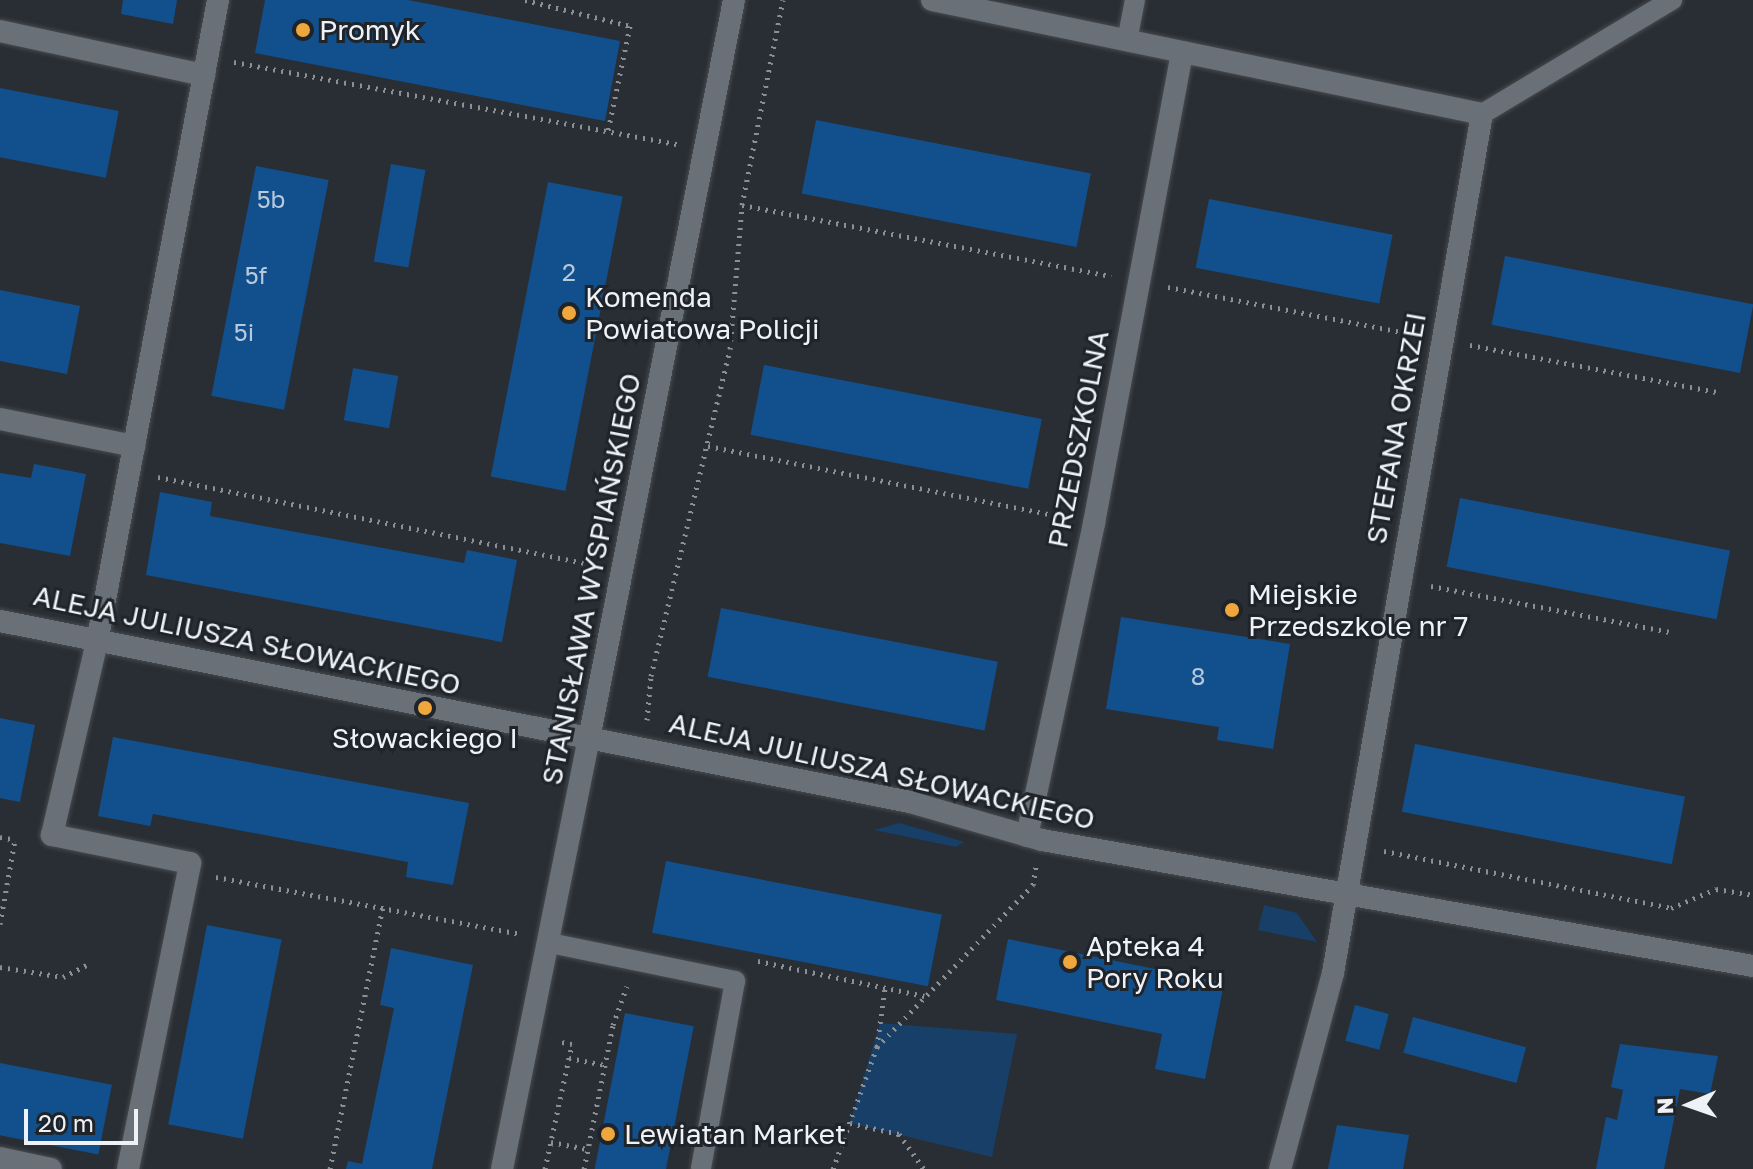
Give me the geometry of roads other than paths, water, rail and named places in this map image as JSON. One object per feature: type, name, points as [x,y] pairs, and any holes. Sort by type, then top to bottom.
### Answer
[{"type":"street","points":[[128,1169],[190,863],[52,835],[98,637],[218,0]]},
{"type":"street","name":"STANISŁAWA WYSPIAŃSKIEGO","points":[[502,1169],[624,571],[734,0]]},
{"type":"street","points":[[932,0],[1482,114]]},
{"type":"street","points":[[0,31],[205,66]]},
{"type":"street","name":"PRZEDSZKOLNA","points":[[1034,838],[1182,52]]},
{"type":"street","name":"STEFANA OKRZEI","points":[[1280,1169],[1333,973],[1352,845],[1482,114]]},
{"type":"street","points":[[0,419],[134,446]]},
{"type":"street","name":"ALEJA JULIUSZA SŁOWACKIEGO","points":[[0,621],[98,637],[910,802],[1034,838],[1753,966]]},
{"type":"street","points":[[0,1158],[51,1169]]},
{"type":"lane","points":[[1127,41],[1135,0]]},
{"type":"lane","points":[[1482,114],[1672,0]]},
{"type":"lane","points":[[550,941],[735,981],[701,1169]]},
{"type":"place","name":"Promyk","points":[[303,30]]},
{"type":"place","name":"Komenda Powiatowa Policji","points":[[569,313]]},
{"type":"place","name":"Miejskie Przedszkole nr 7","points":[[1232,610]]},
{"type":"place","name":"Słowackiego I","points":[[425,708]]},
{"type":"place","name":"Apteka 4 Pory Roku","points":[[1070,962]]},
{"type":"place","name":"Lewiatan Market","points":[[608,1134]]}]
